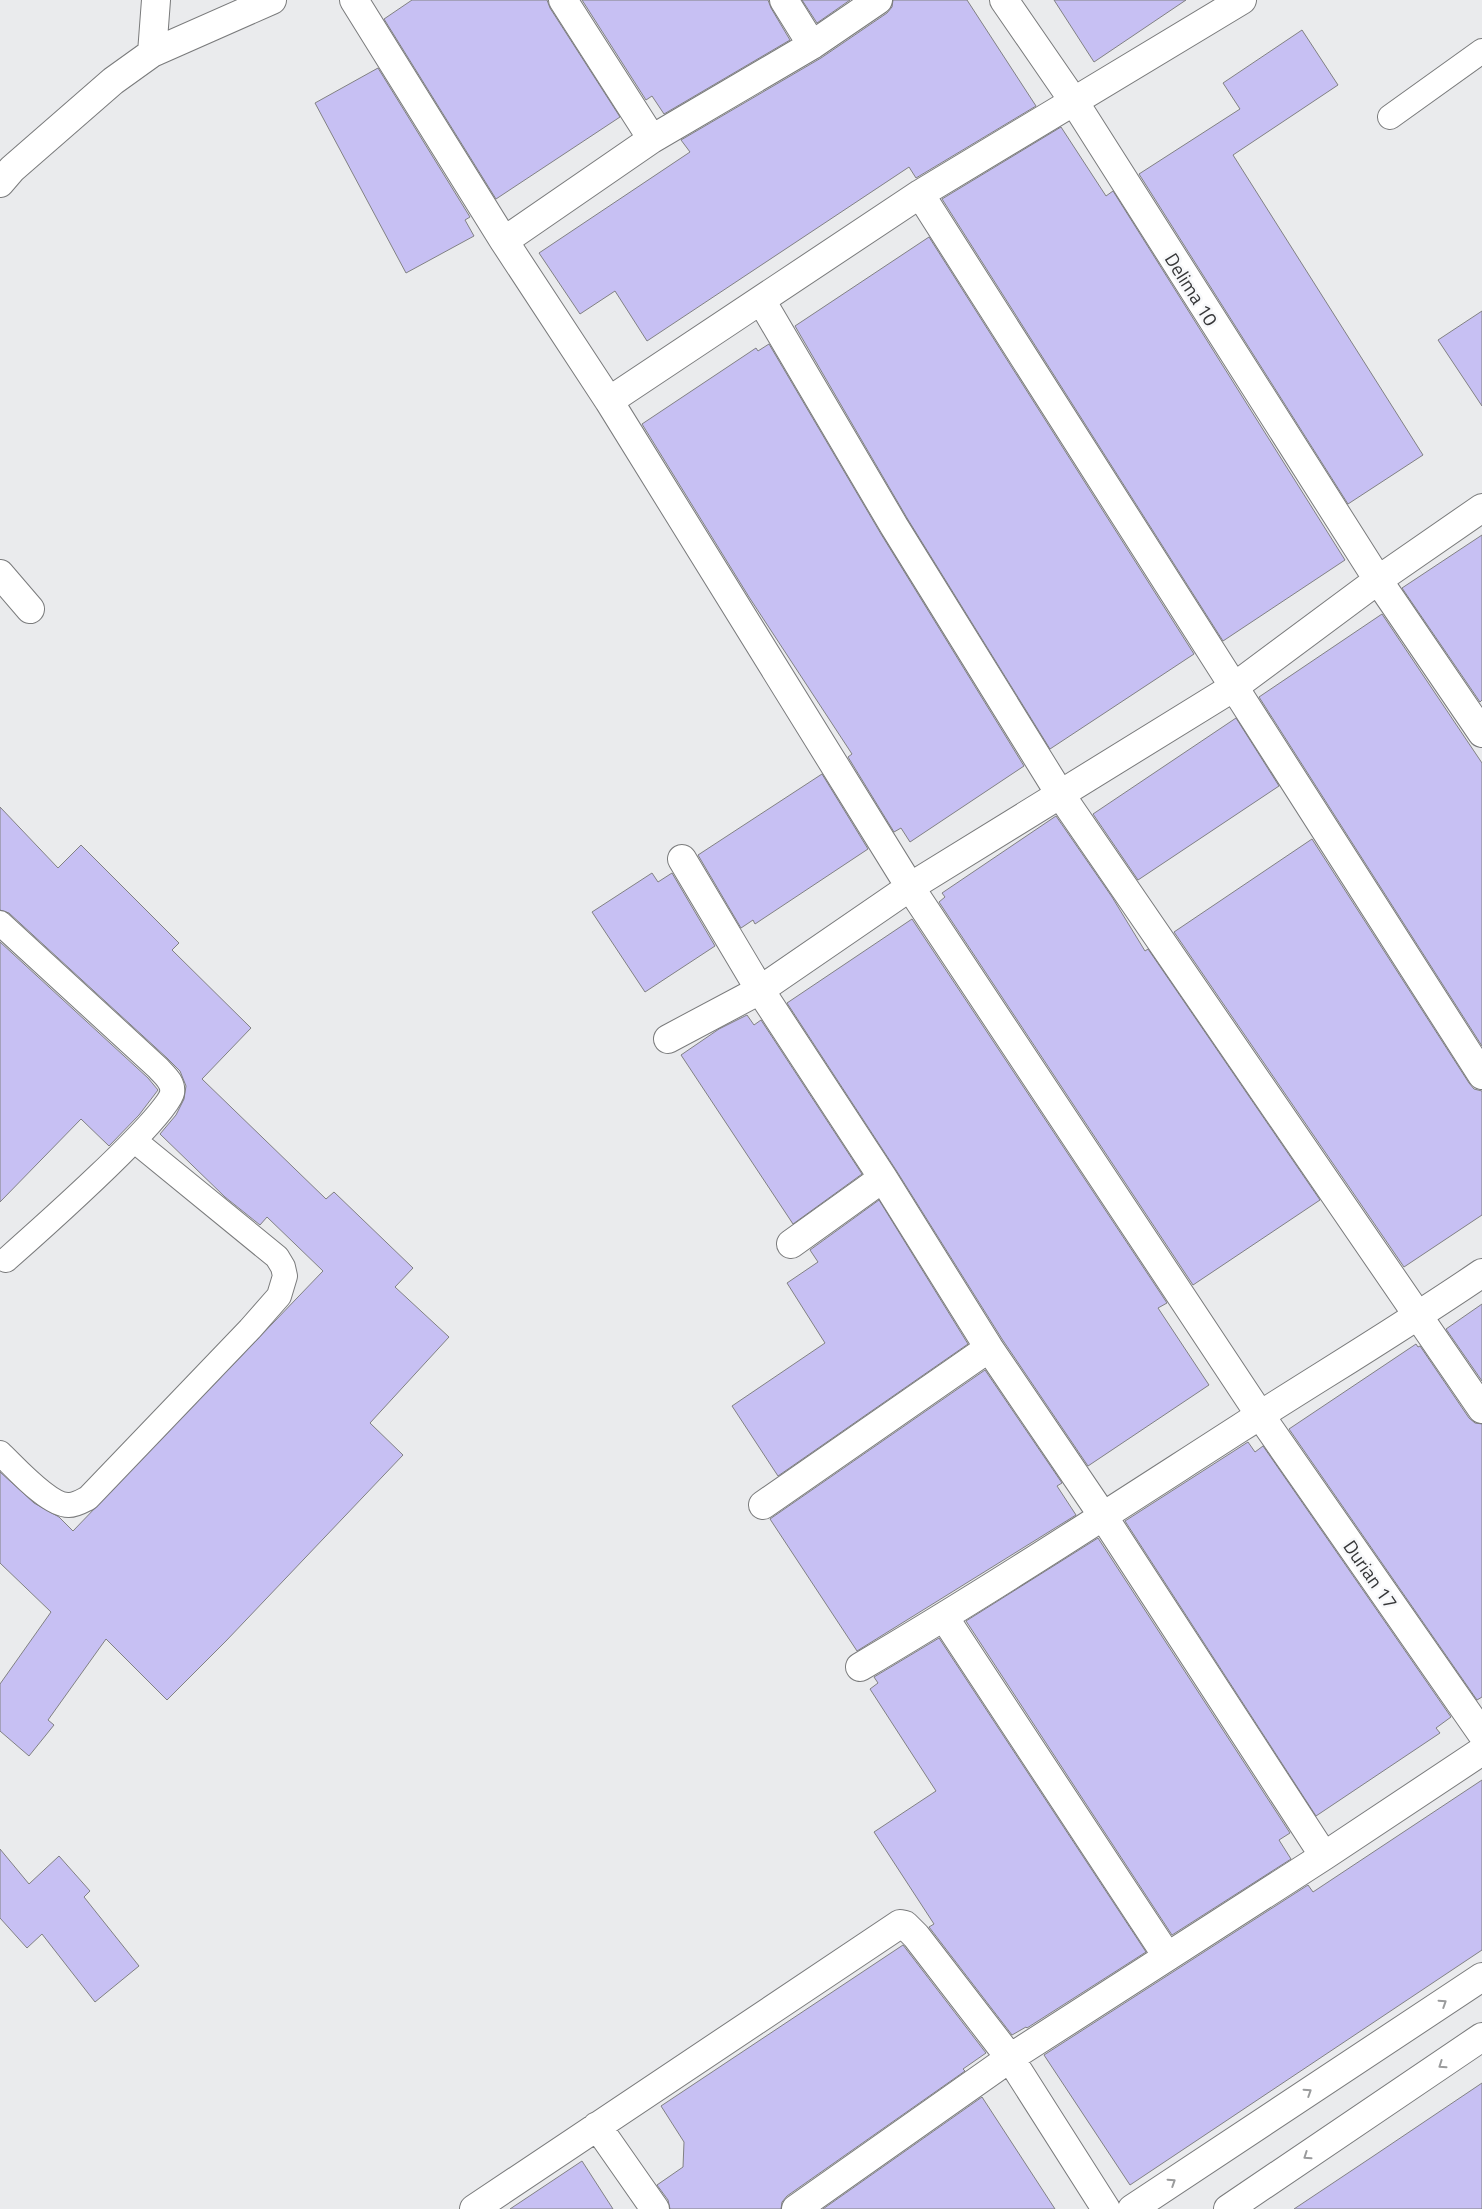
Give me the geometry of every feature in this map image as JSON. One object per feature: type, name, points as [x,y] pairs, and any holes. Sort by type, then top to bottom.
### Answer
[{"type":"street","points":[[152,53],[156,0]]},
{"type":"street","points":[[0,182],[12,169],[113,81],[152,53],[272,0]]},
{"type":"street","name":"Durian 17","points":[[354,0],[504,241],[609,401],[910,887],[1260,1415],[1482,1734]]},
{"type":"street","points":[[563,0],[652,139]]},
{"type":"street","points":[[784,0],[812,44]]},
{"type":"street","points":[[504,241],[652,139],[812,44],[878,0]]},
{"type":"street","name":"Delima 10","points":[[1004,0],[1075,102],[1378,580],[1481,730]]},
{"type":"street","points":[[609,401],[920,194],[1242,0]]},
{"type":"street","points":[[920,194],[1482,1075]]},
{"type":"street","points":[[761,300],[894,526],[1060,794],[1482,1409]]},
{"type":"street","points":[[668,1039],[760,990],[910,887],[1234,687],[1378,580],[1482,508]]},
{"type":"street","points":[[0,574],[30,609]]},
{"type":"street","points":[[682,859],[760,990],[883,1178],[989,1348],[1103,1516],[1324,1856]]},
{"type":"street","points":[[791,1244],[883,1178]]},
{"type":"street","points":[[860,1667],[944,1617],[1419,1316],[1482,1273]]},
{"type":"street","points":[[763,1505],[989,1348]]},
{"type":"street","points":[[944,1617],[1167,1956]]},
{"type":"street","points":[[796,2209],[1010,2058],[1324,1856],[1482,1751]]},
{"type":"street","points":[[474,2209],[900,1924],[905,1925],[916,1936],[1010,2058],[1106,2209]]},
{"type":"street","points":[[1132,2209],[1482,1977]]},
{"type":"street","points":[[1228,2209],[1482,2038]]},
{"type":"street","points":[[597,2126],[655,2209]]},
{"type":"lane","points":[[1390,117],[1482,51]]},
{"type":"lane","points":[[0,923],[158,1068],[171,1083],[172,1094],[170,1101],[135,1141],[2,1260]]},
{"type":"lane","points":[[0,1453],[57,1503],[72,1505],[88,1498],[250,1329],[279,1296],[285,1276],[283,1266],[278,1258],[135,1141]]},
{"type":"building","points":[[412,0],[547,0],[550,8],[620,117],[496,199],[384,19]]},
{"type":"building","points":[[582,0],[768,0],[790,40],[664,114],[652,96],[646,100]]},
{"type":"building","points":[[802,0],[850,0],[817,23]]},
{"type":"building","points":[[893,0],[967,0],[1036,106],[916,178],[909,167],[647,341],[615,291],[580,314],[539,253],[690,152],[681,140],[821,58],[887,13],[892,7]]},
{"type":"building","points":[[1054,0],[1186,0],[1094,62]]},
{"type":"building","points":[[1302,30],[1338,85],[1233,155],[1423,455],[1348,504],[1139,174],[1240,109],[1223,83]]},
{"type":"building","points":[[378,68],[470,217],[465,220],[474,236],[406,273],[315,103]]},
{"type":"building","points":[[1061,127],[1106,196],[1113,191],[1345,560],[1223,641],[942,199]]},
{"type":"building","points":[[929,237],[1194,654],[1050,749],[907,518],[795,326]]},
{"type":"building","points":[[1482,311],[1482,406],[1438,340]]},
{"type":"building","points":[[769,344],[881,534],[1024,766],[910,842],[901,828],[894,832],[848,757],[852,754],[749,597],[642,424],[756,348],[758,351]]},
{"type":"building","points":[[1482,535],[1482,700],[1480,702],[1402,588]]},
{"type":"building","points":[[1382,614],[1482,763],[1482,1046],[1259,697]]},
{"type":"building","points":[[1236,718],[1279,786],[1138,880],[1093,814]]},
{"type":"building","points":[[822,774],[868,849],[755,924],[753,920],[741,928],[698,855]]},
{"type":"building","points":[[0,807],[58,868],[81,845],[179,943],[172,950],[251,1028],[202,1079],[326,1199],[334,1192],[413,1268],[395,1287],[449,1337],[370,1423],[403,1455],[226,1641],[167,1700],[106,1639],[48,1720],[54,1725],[29,1756],[0,1731],[0,1684],[51,1612],[0,1563],[0,1472],[34,1503],[59,1517],[73,1531],[323,1271],[267,1217],[260,1225],[225,1197],[160,1134],[176,1115],[184,1099],[186,1086],[180,1071],[9,913],[0,910]]},
{"type":"building","points":[[1056,816],[1112,897],[1145,951],[1148,949],[1320,1200],[1193,1285],[939,902],[945,897],[942,893]]},
{"type":"building","points":[[1312,839],[1469,1083],[1474,1089],[1482,1091],[1482,1215],[1404,1267],[1174,932]]},
{"type":"building","points":[[652,873],[658,882],[672,873],[715,946],[645,992],[592,912]]},
{"type":"building","points":[[912,919],[1167,1303],[1158,1308],[1209,1385],[1088,1466],[1002,1339],[896,1170],[787,1003]]},
{"type":"building","points":[[0,942],[148,1078],[158,1090],[139,1115],[109,1146],[81,1119],[0,1202]]},
{"type":"building","points":[[747,1015],[754,1025],[761,1020],[862,1174],[793,1224],[681,1055],[719,1029]]},
{"type":"building","points":[[879,1200],[968,1344],[778,1476],[732,1406],[825,1343],[787,1283],[818,1262],[810,1250]]},
{"type":"building","points":[[1482,1304],[1482,1381],[1446,1329]]},
{"type":"building","points":[[1416,1344],[1418,1347],[1420,1346],[1469,1418],[1475,1423],[1482,1424],[1482,1697],[1477,1700],[1289,1429]]},
{"type":"building","points":[[985,1370],[1062,1483],[1057,1486],[1076,1515],[857,1651],[770,1519]]},
{"type":"building","points":[[1248,1442],[1255,1452],[1263,1446],[1451,1717],[1436,1728],[1440,1733],[1316,1816],[1125,1521]]},
{"type":"building","points":[[1098,1538],[1290,1833],[1279,1840],[1291,1859],[1172,1935],[966,1621]]},
{"type":"building","points":[[939,1638],[1146,1952],[1027,2028],[1012,2035],[929,1927],[934,1924],[874,1832],[936,1791],[870,1689],[878,1683],[874,1677]]},
{"type":"building","points":[[1482,1780],[1482,1950],[1130,2185],[1044,2055],[1308,1885],[1313,1892]]},
{"type":"building","points":[[0,1849],[29,1884],[59,1856],[90,1891],[84,1897],[139,1966],[95,2002],[42,1934],[27,1948],[0,1918]]},
{"type":"building","points":[[903,1945],[986,2053],[963,2069],[965,2071],[787,2196],[782,2202],[781,2209],[670,2209],[668,2200],[657,2185],[683,2167],[684,2142],[661,2106]]},
{"type":"building","points":[[1482,2083],[1482,2209],[1294,2209],[1372,2157]]},
{"type":"building","points":[[982,2097],[1055,2209],[823,2209]]},
{"type":"building","points":[[582,2161],[613,2209],[510,2209]]}]
